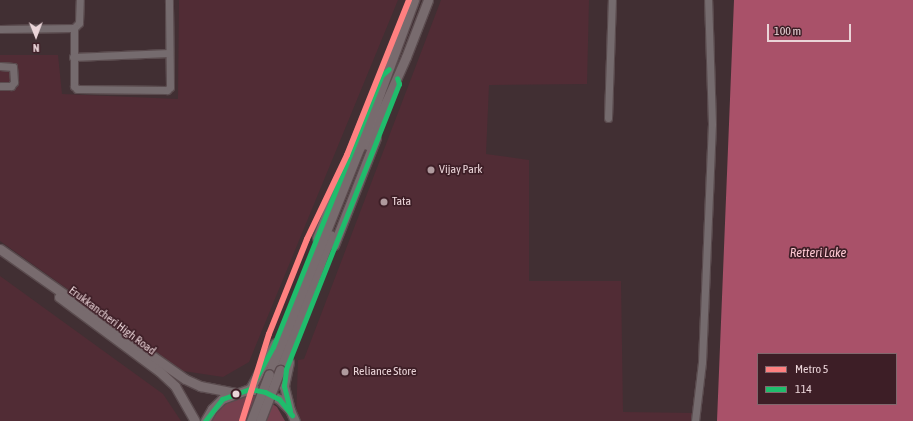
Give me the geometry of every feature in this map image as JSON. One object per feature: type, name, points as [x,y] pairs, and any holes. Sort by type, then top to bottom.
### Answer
[{"type":"main road","points":[[251,421],[385,81],[414,0]]},
{"type":"main road","points":[[260,421],[365,150],[395,83],[428,0]]},
{"type":"main road","points":[[250,389],[273,347],[382,75],[389,69]]},
{"type":"main road","points":[[295,421],[290,410],[284,386],[286,368],[364,168],[399,84],[395,83]]},
{"type":"main road","points":[[0,249],[192,382],[216,391],[235,393]]},
{"type":"main road","name":"Erukkancheri High Road","points":[[0,254],[158,371],[181,395],[195,421]]},
{"type":"main road","points":[[181,395],[192,382]]},
{"type":"main road","points":[[205,421],[212,409],[222,399],[235,393],[250,389],[265,392],[279,399],[290,410]]},
{"type":"street","points":[[80,0],[79,23],[74,28],[74,86],[77,89],[167,90],[170,87],[169,0]]},
{"type":"street","points":[[608,118],[612,0]]},
{"type":"street","points":[[695,421],[705,296],[712,124],[708,0]]},
{"type":"street","points":[[0,29],[74,28]]},
{"type":"street","points":[[73,56],[169,53]]},
{"type":"street","points":[[0,66],[13,67],[14,82],[11,86],[0,86]]},
{"type":"shaded area","points":[[179,0],[398,0],[249,362],[223,377],[183,371],[0,241],[0,55],[58,55],[62,94],[178,99]]},
{"type":"shaded area","points":[[441,0],[589,0],[587,84],[489,85],[486,154],[529,160],[529,281],[621,281],[623,412],[695,413],[695,421],[296,421],[298,360],[304,359]]},
{"type":"shaded area","points":[[0,276],[163,394],[181,421],[0,421]]},
{"type":"shaded area","points":[[239,395],[252,395],[265,399],[277,407],[285,421],[209,421],[227,400]]},
{"type":"water","name":"Retteri Lake","points":[[734,0],[913,0],[913,421],[717,421]]},
{"type":"metro line","name":"5","points":[[242,421],[269,334],[307,239],[347,155],[409,0]]},
{"type":"transit line","name":"114","points":[[250,389],[273,347],[382,75],[389,69]]},
{"type":"transit line","name":"114","points":[[290,410],[284,386],[286,369],[399,84],[397,78]]},
{"type":"transit line","name":"114","points":[[205,421],[222,399],[250,389],[265,392],[279,399],[292,415]]},
{"type":"place","name":"Vijay Park","points":[[431,170]]},
{"type":"place","name":"Tata","points":[[384,202]]},
{"type":"place","name":"Reliance Store","points":[[345,372]]}]
